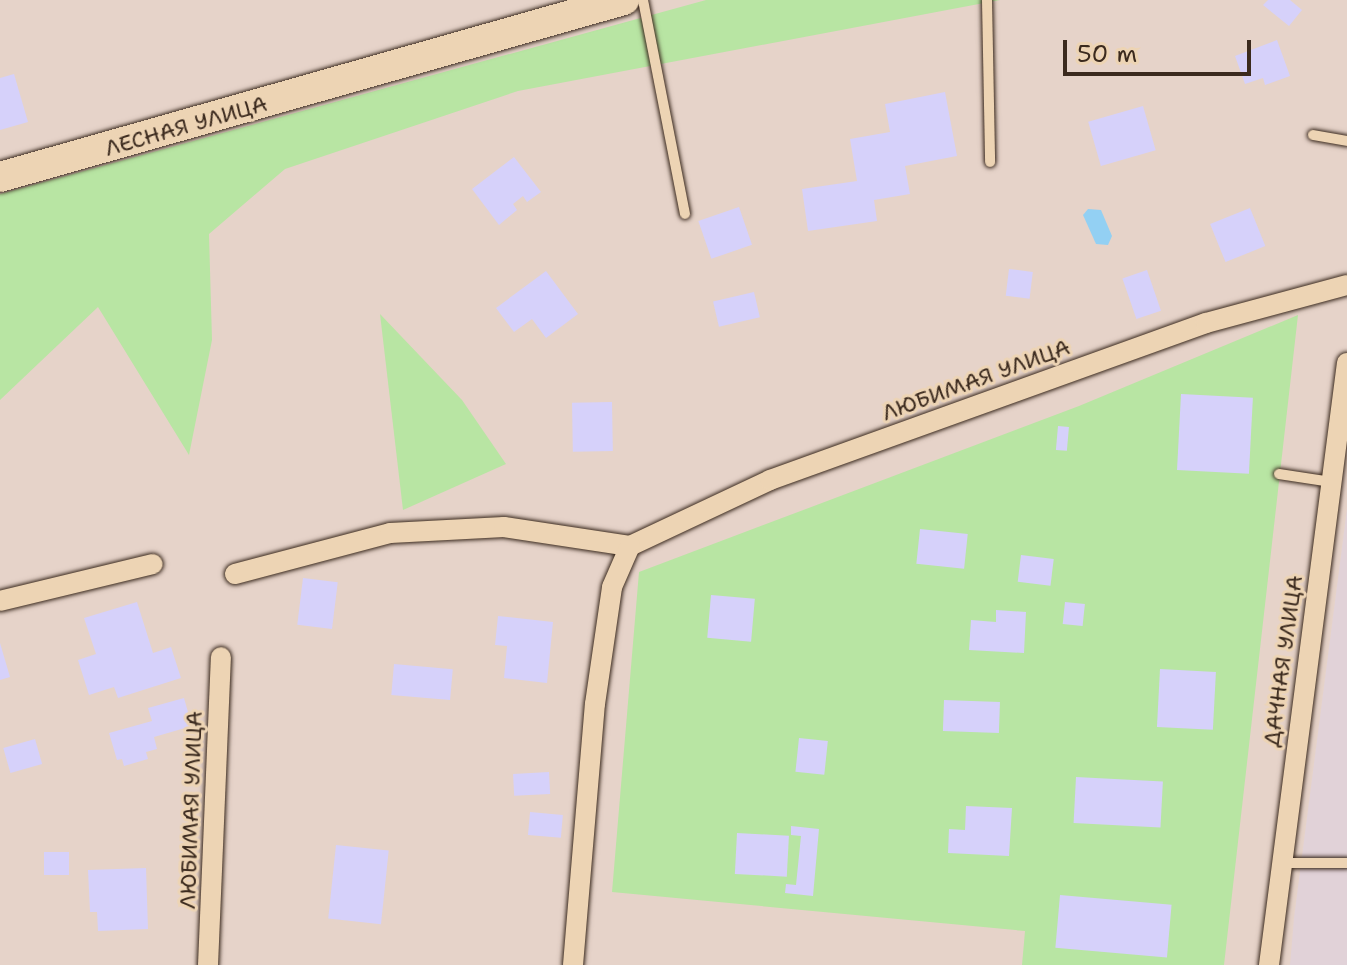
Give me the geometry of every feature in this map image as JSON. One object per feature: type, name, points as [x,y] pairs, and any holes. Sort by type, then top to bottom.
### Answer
[{"type":"main road","name":"ЛЕСНАЯ УЛИЦА","points":[[0,177],[624,0]]},
{"type":"street","name":"ЛЮБИМАЯ УЛИЦА","points":[[630,546],[770,480],[1206,323],[1347,285]]},
{"type":"street","name":"ДАЧНАЯ УЛИЦА","points":[[1269,965],[1347,363]]},
{"type":"street","points":[[235,574],[390,533],[504,527],[630,546],[612,587],[595,704],[573,965]]},
{"type":"street","points":[[0,601],[153,564]]},
{"type":"street","name":"ЛЮБИМАЯ УЛИЦА","points":[[208,965],[221,657]]},
{"type":"lane","points":[[643,0],[685,214]]},
{"type":"lane","points":[[987,0],[990,162]]},
{"type":"lane","points":[[1313,135],[1347,141]]},
{"type":"lane","points":[[1279,474],[1331,482]]},
{"type":"lane","points":[[1280,863],[1347,863]]},
{"type":"shaded area","points":[[1347,509],[1347,965],[1290,965],[1294,918]]},
{"type":"green space","points":[[706,0],[1000,0],[518,91],[285,169],[209,234],[212,340],[189,455],[98,307],[0,400],[0,194]]},
{"type":"green space","points":[[380,314],[462,400],[506,464],[403,510]]},
{"type":"green space","points":[[1298,315],[1224,965],[1022,965],[1025,931],[612,892],[639,572],[1079,406]]},
{"type":"water","points":[[1088,209],[1101,210],[1112,236],[1108,245],[1096,244],[1083,215]]},
{"type":"building","points":[[1268,0],[1290,0],[1302,10],[1289,26],[1263,5]]},
{"type":"building","points":[[1277,40],[1290,76],[1265,85],[1263,78],[1245,84],[1235,56]]},
{"type":"building","points":[[14,74],[28,122],[0,130],[0,78]]},
{"type":"building","points":[[945,92],[957,156],[905,166],[910,194],[874,200],[877,221],[808,231],[802,189],[857,181],[850,139],[890,132],[885,104]]},
{"type":"building","points":[[1143,106],[1156,150],[1101,166],[1088,122]]},
{"type":"building","points":[[514,157],[541,192],[527,202],[523,196],[513,204],[517,210],[499,225],[472,189]]},
{"type":"building","points":[[739,207],[752,245],[711,259],[698,221]]},
{"type":"building","points":[[1250,208],[1265,246],[1225,262],[1210,224]]},
{"type":"building","points":[[1009,269],[1033,272],[1030,299],[1006,296]]},
{"type":"building","points":[[1147,270],[1161,311],[1136,319],[1122,278]]},
{"type":"building","points":[[546,271],[578,314],[546,338],[532,319],[514,332],[496,308]]},
{"type":"building","points":[[754,292],[760,317],[719,327],[713,301]]},
{"type":"building","points":[[1181,394],[1253,398],[1249,474],[1177,470]]},
{"type":"building","points":[[612,402],[613,451],[573,452],[572,403]]},
{"type":"building","points":[[1058,426],[1069,427],[1067,451],[1056,450]]},
{"type":"building","points":[[920,529],[968,534],[964,569],[916,564]]},
{"type":"building","points":[[1021,555],[1054,559],[1050,586],[1018,582]]},
{"type":"building","points":[[303,578],[338,582],[332,629],[297,625]]},
{"type":"building","points":[[711,595],[755,599],[751,642],[707,638]]},
{"type":"building","points":[[137,602],[153,653],[171,647],[181,678],[118,698],[114,687],[89,695],[78,660],[96,654],[84,618]]},
{"type":"building","points":[[1065,602],[1085,604],[1083,626],[1063,624]]},
{"type":"building","points":[[996,610],[1026,612],[1024,653],[969,650],[971,620],[996,622]]},
{"type":"building","points":[[498,616],[553,622],[547,683],[504,678],[507,646],[495,645]]},
{"type":"building","points":[[0,643],[10,677],[0,680]]},
{"type":"building","points":[[394,664],[453,669],[450,700],[391,695]]},
{"type":"building","points":[[1160,669],[1216,672],[1213,730],[1157,727]]},
{"type":"building","points":[[184,698],[192,726],[154,737],[157,749],[146,752],[148,759],[124,766],[122,759],[117,760],[109,733],[152,721],[148,708]]},
{"type":"building","points":[[944,700],[1000,702],[999,733],[943,731]]},
{"type":"building","points":[[799,738],[828,741],[824,775],[795,772]]},
{"type":"building","points":[[35,739],[42,764],[10,773],[3,748]]},
{"type":"building","points":[[549,772],[550,794],[514,796],[513,774]]},
{"type":"building","points":[[1076,777],[1163,782],[1160,827],[1074,823]]},
{"type":"building","points":[[966,806],[1012,808],[1009,856],[948,853],[949,829],[965,830]]},
{"type":"building","points":[[530,812],[563,815],[561,838],[528,835]]},
{"type":"building","points":[[791,826],[819,829],[813,896],[785,893],[786,884],[796,885],[801,836],[791,835]]},
{"type":"building","points":[[737,833],[789,836],[787,877],[735,874]]},
{"type":"building","points":[[336,845],[389,851],[381,924],[328,919]]},
{"type":"building","points":[[44,852],[69,852],[69,875],[44,875]]},
{"type":"building","points":[[146,868],[148,929],[98,931],[97,912],[90,912],[88,870]]},
{"type":"building","points":[[1060,895],[1172,905],[1167,958],[1055,948]]}]
